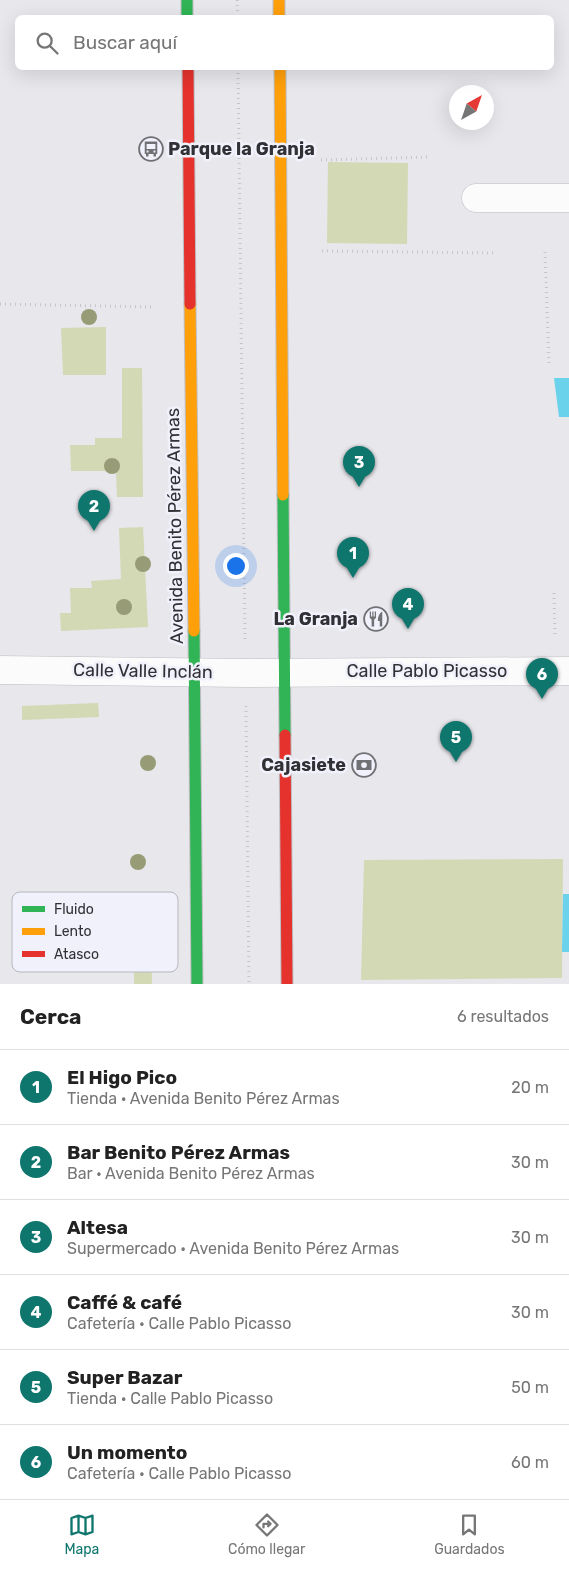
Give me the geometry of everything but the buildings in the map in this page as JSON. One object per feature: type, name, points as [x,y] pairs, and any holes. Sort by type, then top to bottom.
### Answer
[{"type":"street","points":[[187,0],[187,15]]},
{"type":"street","points":[[279,0],[279,15]]},
{"type":"street","name":"Avenida Benito Pérez Armas","points":[[188,70],[197,984]]},
{"type":"street","points":[[280,70],[287,984]]},
{"type":"street","points":[[476,198],[569,198]]},
{"type":"street","name":"Calle Valle Inclán","points":[[0,670],[285,672]]},
{"type":"street","name":"Calle Pablo Picasso","points":[[285,672],[569,671]]},
{"type":"path","points":[[237,0],[238,15]]},
{"type":"path","points":[[238,70],[249,984]]},
{"type":"path","points":[[321,160],[430,157]]},
{"type":"path","points":[[322,251],[496,253]]},
{"type":"path","points":[[545,252],[549,364]]},
{"type":"path","points":[[0,304],[154,307]]},
{"type":"path","points":[[554,593],[555,638]]},
{"type":"green space","points":[[328,162],[408,163],[407,244],[327,243]]},
{"type":"green space","points":[[106,327],[106,375],[63,375],[61,328]]},
{"type":"green space","points":[[122,368],[142,368],[143,497],[117,497],[116,471],[71,471],[70,445],[95,445],[95,438],[122,438]]},
{"type":"green space","points":[[143,527],[148,627],[61,631],[60,613],[71,613],[70,588],[92,588],[91,581],[121,579],[119,528]]},
{"type":"green space","points":[[98,703],[99,717],[22,720],[22,706]]},
{"type":"green space","points":[[563,859],[562,978],[361,980],[364,860]]},
{"type":"green space","points":[[134,972],[152,972],[152,984],[134,984]]},
{"type":"water","points":[[554,378],[569,378],[569,417],[559,417]]},
{"type":"water","points":[[563,894],[569,894],[569,952],[562,952]]},
{"type":"traffic: fast","points":[[187,0],[187,15]]},
{"type":"traffic: fast","points":[[283,495],[285,735]]},
{"type":"traffic: fast","points":[[194,631],[197,984]]},
{"type":"traffic: slow","points":[[279,0],[279,15]]},
{"type":"traffic: slow","points":[[280,70],[283,495]]},
{"type":"traffic: slow","points":[[190,304],[194,631]]},
{"type":"traffic: jam","points":[[188,70],[190,304]]},
{"type":"traffic: jam","points":[[285,735],[287,984]]},
{"type":"place","name":"Parque la Granja","points":[[151,149]]},
{"type":"place","name":"Altesa","points":[[359,487]]},
{"type":"place","name":"Bar Benito Pérez Armas","points":[[94,531]]},
{"type":"place","name":"El Higo Pico","points":[[353,578]]},
{"type":"place","name":"La Granja","points":[[376,619]]},
{"type":"place","name":"Caffé & café","points":[[408,629]]},
{"type":"place","name":"Un momento","points":[[542,699]]},
{"type":"place","name":"Super Bazar","points":[[456,762]]},
{"type":"place","name":"Cajasiete","points":[[364,765]]}]
